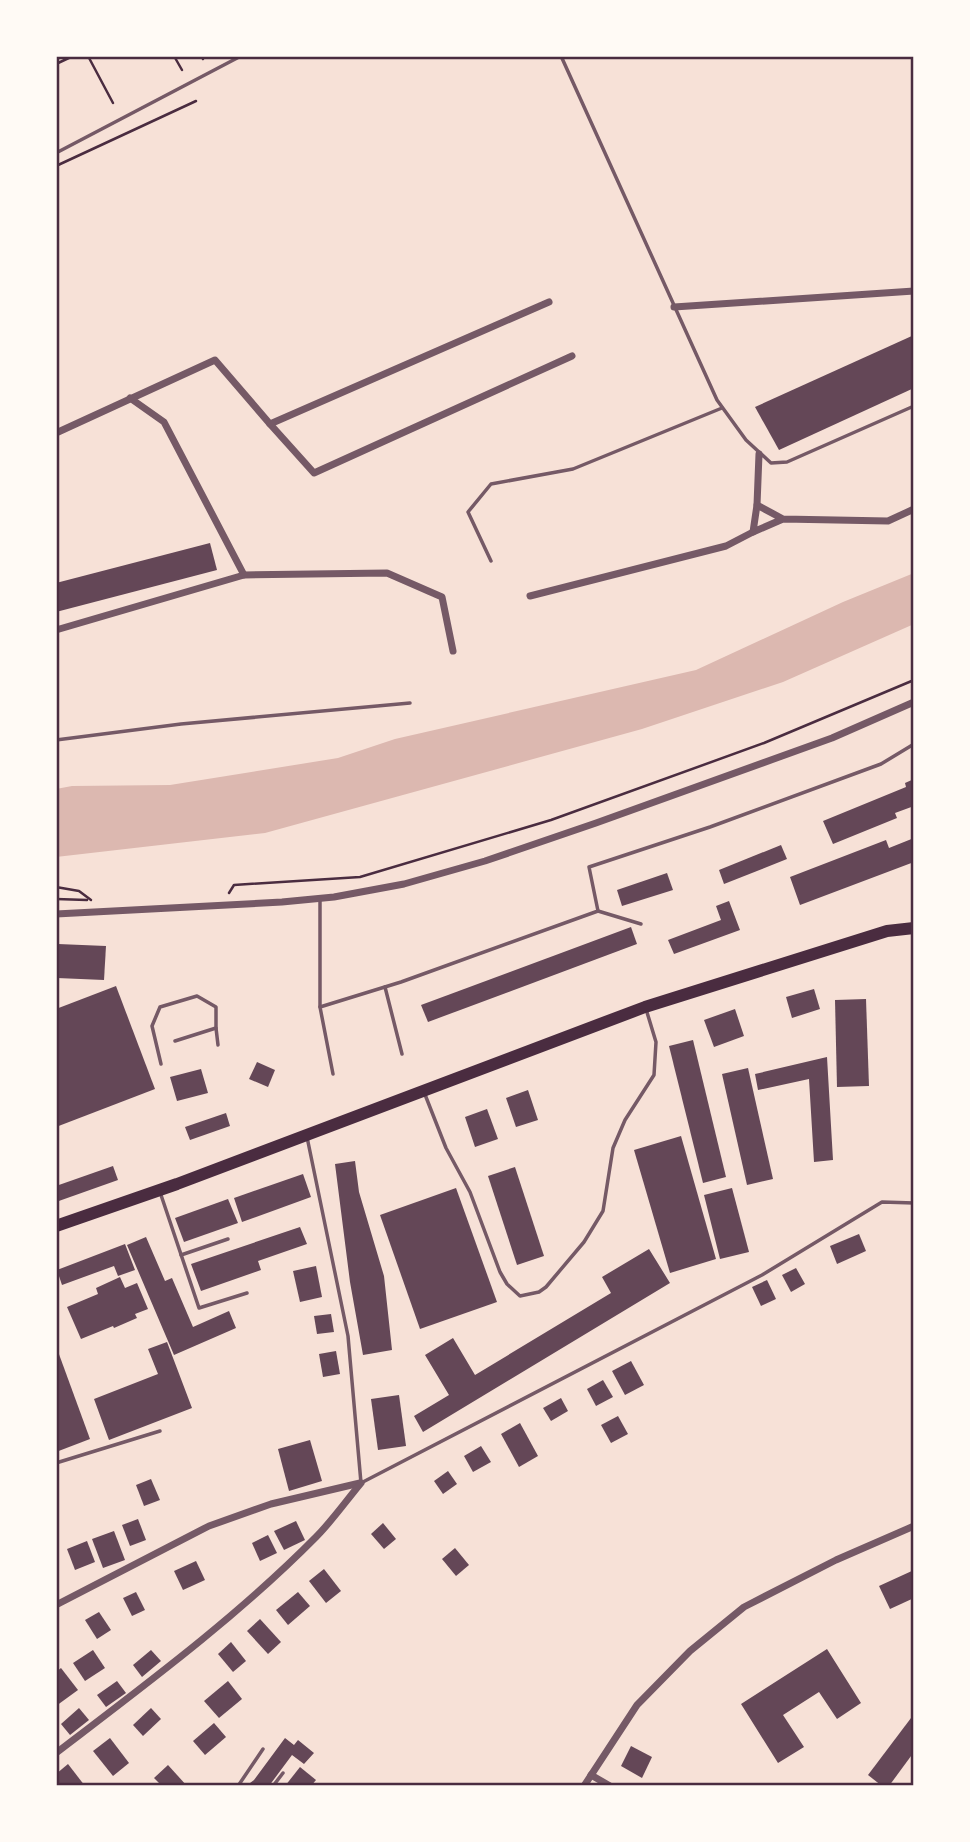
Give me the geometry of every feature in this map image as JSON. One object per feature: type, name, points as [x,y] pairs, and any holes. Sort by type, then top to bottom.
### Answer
[{"type":"main road","points":[[56,1226],[307,1135],[645,1007],[887,931],[914,928]]},
{"type":"street","points":[[675,307],[914,291]]},
{"type":"street","points":[[270,424],[550,302]]},
{"type":"street","points":[[56,433],[215,360],[314,472],[572,356]]},
{"type":"street","points":[[130,398],[164,422],[244,575]]},
{"type":"street","points":[[753,531],[759,454]]},
{"type":"street","points":[[757,505],[783,519]]},
{"type":"street","points":[[530,596],[726,546],[783,519],[888,522],[914,509]]},
{"type":"street","points":[[56,630],[244,575],[387,572],[442,597],[453,651]]},
{"type":"street","points":[[56,914],[320,899],[404,884],[485,861],[832,738],[914,702]]},
{"type":"street","points":[[56,1605],[209,1526],[271,1504],[361,1483]]},
{"type":"street","points":[[56,1753],[258,1592],[318,1535],[361,1483]]},
{"type":"street","points":[[584,1786],[637,1705],[690,1651],[744,1607],[835,1560],[914,1526]]},
{"type":"street","points":[[591,1775],[610,1786]]},
{"type":"lane","points":[[56,153],[241,56]]},
{"type":"lane","points":[[561,56],[722,408],[759,454],[771,463],[787,462],[914,406]]},
{"type":"lane","points":[[491,561],[468,512],[491,484],[573,468],[722,408]]},
{"type":"lane","points":[[56,740],[181,724],[410,703]]},
{"type":"lane","points":[[598,911],[589,867],[710,827],[881,764],[914,744]]},
{"type":"lane","points":[[320,899],[320,1007],[333,1074]]},
{"type":"lane","points":[[320,1007],[385,987],[598,911],[641,924]]},
{"type":"lane","points":[[385,987],[402,1054]]},
{"type":"lane","points":[[161,1063],[152,1026],[160,1007],[197,996],[216,1007],[218,1045]]},
{"type":"lane","points":[[423,1090],[446,1148],[470,1192],[500,1272],[507,1284],[520,1296],[539,1292],[564,1268],[603,1210],[613,1148],[625,1120],[653,1074],[656,1042],[645,1007]]},
{"type":"lane","points":[[175,1041],[216,1028]]},
{"type":"lane","points":[[307,1135],[348,1336],[361,1483],[762,1275],[882,1202],[914,1203]]},
{"type":"lane","points":[[159,1190],[199,1308],[247,1293]]},
{"type":"lane","points":[[181,1255],[228,1239]]},
{"type":"lane","points":[[56,1463],[160,1431]]},
{"type":"lane","points":[[238,1786],[263,1749]]},
{"type":"lane","points":[[273,1786],[283,1773]]},
{"type":"path","points":[[56,64],[72,56]]},
{"type":"path","points":[[88,56],[113,103]]},
{"type":"path","points":[[174,56],[181,70]]},
{"type":"path","points":[[56,166],[196,101]]},
{"type":"path","points":[[234,885],[360,877],[538,824],[764,743],[914,680]]},
{"type":"path","points":[[56,887],[79,891],[91,900],[56,899]]},
{"type":"shaded area","points":[[914,573],[914,624],[783,682],[642,729],[265,833],[56,857],[56,789],[72,786],[170,785],[338,758],[395,739],[696,670],[843,602]]},
{"type":"building","points":[[914,335],[914,388],[779,450],[755,407]]},
{"type":"building","points":[[210,543],[217,570],[56,612],[56,583]]},
{"type":"building","points":[[914,779],[914,806],[895,813],[897,818],[833,844],[823,821],[906,787],[905,783]]},
{"type":"building","points":[[914,838],[914,862],[800,905],[790,877],[886,840],[889,848]]},
{"type":"building","points":[[781,845],[787,859],[724,884],[719,870]]},
{"type":"building","points":[[667,873],[673,890],[622,906],[617,890]]},
{"type":"building","points":[[729,901],[740,930],[674,954],[668,940],[721,920],[716,906]]},
{"type":"building","points":[[631,927],[637,944],[428,1022],[421,1005]]},
{"type":"building","points":[[58,944],[106,946],[104,980],[57,978]]},
{"type":"building","points":[[116,986],[155,1089],[56,1127],[56,1009]]},
{"type":"building","points":[[814,989],[820,1009],[792,1018],[786,997]]},
{"type":"building","points":[[866,999],[869,1086],[837,1087],[835,1000]]},
{"type":"building","points":[[735,1009],[744,1036],[714,1047],[704,1020]]},
{"type":"building","points":[[693,1040],[726,1177],[703,1183],[669,1046]]},
{"type":"building","points":[[827,1057],[833,1160],[814,1162],[809,1079],[758,1090],[755,1074]]},
{"type":"building","points":[[257,1062],[275,1070],[268,1087],[249,1079]]},
{"type":"building","points":[[748,1068],[773,1179],[747,1185],[722,1074]]},
{"type":"building","points":[[201,1069],[208,1093],[177,1101],[170,1077]]},
{"type":"building","points":[[528,1090],[538,1120],[516,1127],[506,1098]]},
{"type":"building","points":[[487,1109],[498,1139],[475,1147],[465,1117]]},
{"type":"building","points":[[226,1113],[230,1126],[190,1140],[185,1127]]},
{"type":"building","points":[[681,1136],[716,1259],[670,1273],[634,1150]]},
{"type":"building","points":[[355,1161],[359,1192],[384,1276],[392,1350],[363,1355],[350,1282],[335,1164]]},
{"type":"building","points":[[113,1166],[118,1180],[56,1202],[56,1186]]},
{"type":"building","points":[[515,1167],[544,1256],[517,1265],[488,1176]]},
{"type":"building","points":[[303,1174],[311,1197],[242,1222],[234,1198]]},
{"type":"building","points":[[456,1188],[497,1302],[420,1329],[380,1215]]},
{"type":"building","points":[[732,1188],[749,1252],[720,1259],[704,1195]]},
{"type":"building","points":[[228,1199],[238,1223],[184,1242],[175,1218]]},
{"type":"building","points":[[300,1227],[307,1244],[258,1261],[261,1270],[201,1291],[191,1264]]},
{"type":"building","points":[[859,1234],[866,1251],[837,1264],[830,1246]]},
{"type":"building","points":[[146,1237],[165,1281],[172,1278],[193,1327],[229,1311],[236,1328],[174,1355],[127,1245]]},
{"type":"building","points":[[125,1244],[135,1270],[118,1276],[114,1266],[62,1285],[57,1270]]},
{"type":"building","points":[[649,1249],[670,1283],[423,1432],[414,1416],[449,1395],[425,1355],[453,1338],[475,1375],[611,1293],[602,1277]]},
{"type":"building","points":[[316,1266],[322,1297],[300,1302],[293,1271]]},
{"type":"building","points":[[796,1268],[805,1284],[791,1292],[782,1275]]},
{"type":"building","points":[[120,1277],[125,1288],[137,1283],[148,1309],[135,1314],[137,1318],[81,1339],[67,1307],[98,1294],[96,1288]]},
{"type":"building","points":[[767,1280],[776,1299],[761,1306],[752,1287]]},
{"type":"building","points":[[331,1314],[334,1332],[317,1334],[314,1316]]},
{"type":"building","points":[[167,1342],[192,1408],[109,1440],[94,1399],[158,1374],[148,1349]]},
{"type":"building","points":[[56,1346],[90,1439],[56,1452]]},
{"type":"building","points":[[336,1351],[340,1374],[323,1377],[319,1354]]},
{"type":"building","points":[[631,1361],[644,1385],[625,1395],[612,1371]]},
{"type":"building","points":[[603,1380],[613,1397],[596,1406],[587,1389]]},
{"type":"building","points":[[399,1395],[406,1446],[378,1450],[371,1399]]},
{"type":"building","points":[[561,1398],[568,1411],[551,1421],[543,1408]]},
{"type":"building","points":[[618,1416],[628,1434],[611,1443],[601,1425]]},
{"type":"building","points":[[520,1423],[538,1456],[519,1467],[501,1434]]},
{"type":"building","points":[[310,1440],[322,1481],[289,1491],[278,1449]]},
{"type":"building","points":[[481,1446],[491,1462],[473,1472],[464,1456]]},
{"type":"building","points":[[448,1471],[457,1484],[443,1494],[434,1481]]},
{"type":"building","points":[[151,1479],[160,1500],[144,1506],[136,1485]]},
{"type":"building","points":[[138,1519],[146,1540],[130,1546],[122,1525]]},
{"type":"building","points":[[296,1521],[305,1540],[284,1550],[274,1531]]},
{"type":"building","points":[[383,1523],[396,1539],[384,1549],[371,1534]]},
{"type":"building","points":[[114,1531],[125,1560],[103,1568],[92,1539]]},
{"type":"building","points":[[268,1535],[277,1553],[260,1561],[252,1543]]},
{"type":"building","points":[[87,1541],[95,1562],[75,1570],[67,1549]]},
{"type":"building","points":[[455,1548],[469,1565],[456,1576],[442,1559]]},
{"type":"building","points":[[196,1561],[205,1580],[183,1590],[174,1571]]},
{"type":"building","points":[[324,1569],[341,1591],[326,1603],[309,1581]]},
{"type":"building","points":[[914,1570],[914,1598],[890,1609],[879,1586]]},
{"type":"building","points":[[136,1592],[145,1610],[132,1616],[123,1598]]},
{"type":"building","points":[[298,1592],[310,1606],[288,1625],[276,1610]]},
{"type":"building","points":[[99,1612],[111,1630],[97,1639],[85,1620]]},
{"type":"building","points":[[260,1619],[281,1642],[268,1654],[247,1631]]},
{"type":"building","points":[[231,1642],[246,1661],[233,1672],[218,1654]]},
{"type":"building","points":[[827,1649],[861,1703],[837,1719],[819,1692],[783,1715],[804,1747],[778,1763],[741,1704]]},
{"type":"building","points":[[93,1650],[105,1668],[85,1681],[73,1663]]},
{"type":"building","points":[[151,1650],[161,1661],[142,1677],[133,1665]]},
{"type":"building","points":[[61,1668],[78,1690],[56,1706],[56,1672]]},
{"type":"building","points":[[117,1681],[126,1693],[106,1707],[97,1695]]},
{"type":"building","points":[[228,1681],[242,1699],[219,1718],[204,1701]]},
{"type":"building","points":[[79,1708],[89,1720],[70,1735],[61,1724]]},
{"type":"building","points":[[151,1708],[161,1719],[143,1736],[133,1725]]},
{"type":"building","points":[[911,1718],[914,1720],[914,1752],[889,1786],[882,1786],[868,1775]]},
{"type":"building","points":[[214,1723],[226,1737],[205,1755],[193,1741]]},
{"type":"building","points":[[110,1738],[129,1763],[113,1776],[93,1751]]},
{"type":"building","points":[[285,1738],[294,1745],[298,1740],[314,1753],[304,1764],[292,1755],[269,1786],[246,1786],[254,1780]]},
{"type":"building","points":[[631,1746],[652,1757],[642,1778],[621,1766]]},
{"type":"building","points":[[68,1764],[85,1786],[61,1786],[56,1780],[56,1774]]},
{"type":"building","points":[[168,1765],[187,1786],[162,1786],[154,1778]]},
{"type":"building","points":[[300,1767],[316,1780],[311,1786],[285,1786]]}]
